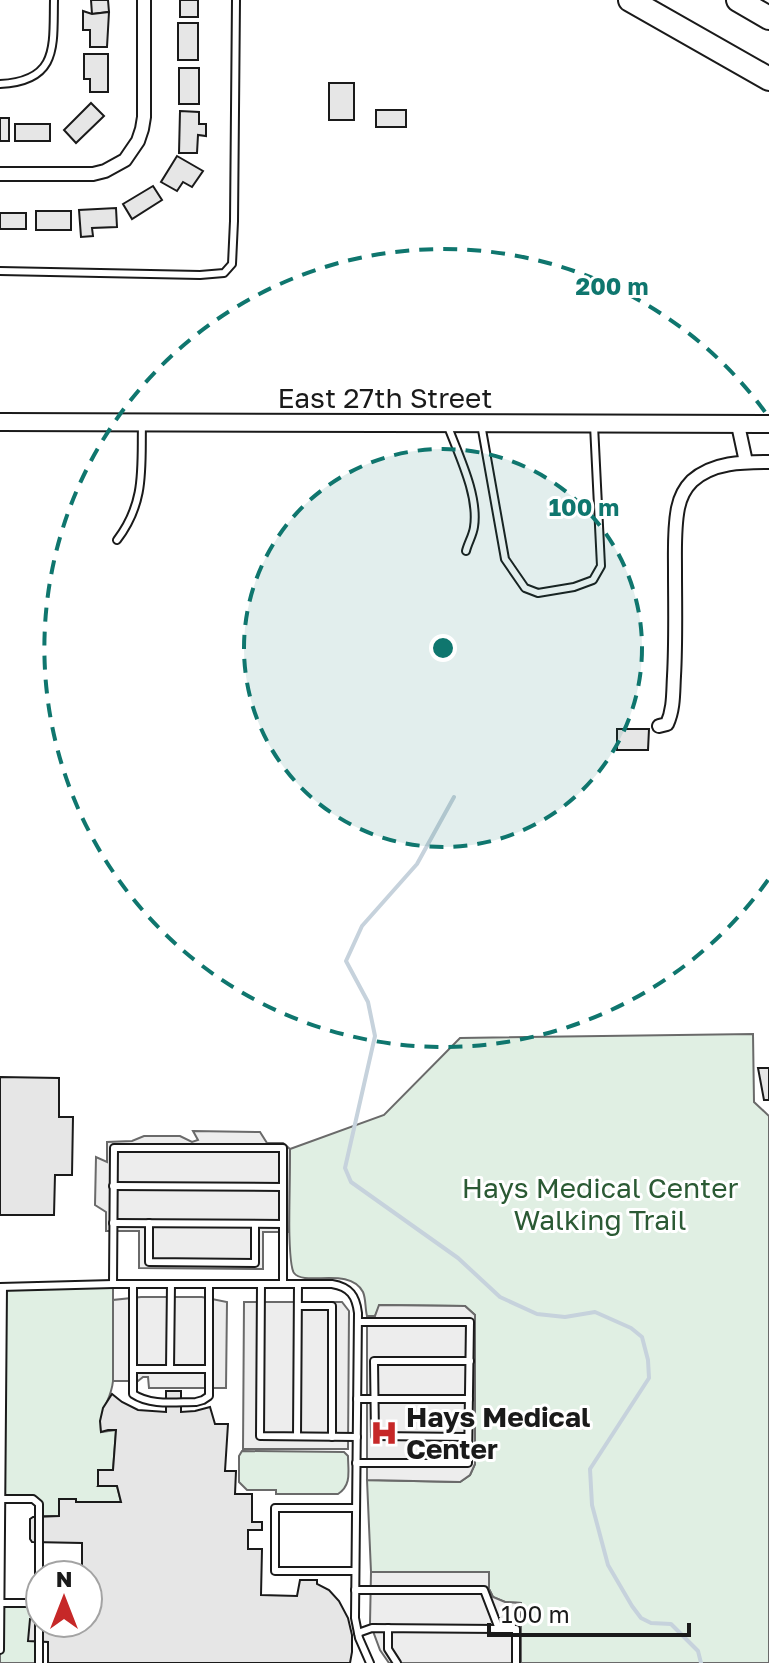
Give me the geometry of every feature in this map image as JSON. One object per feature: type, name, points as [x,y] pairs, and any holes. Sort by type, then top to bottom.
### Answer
[{"type":"highway","points":[[630,0],[769,79]]},
{"type":"highway","points":[[738,0],[769,18]]},
{"type":"main road","name":"East 27th Street","points":[[0,422],[769,424]]},
{"type":"street","points":[[0,174],[93,174],[115,167],[125,160],[138,141],[144,117],[144,0]]},
{"type":"street","points":[[738,425],[746,462]]},
{"type":"street","points":[[659,726],[667,724],[672,714],[675,540],[677,510],[682,496],[690,483],[703,472],[746,462],[769,462]]},
{"type":"lane","points":[[0,84],[27,80],[46,64],[53,44],[54,0]]},
{"type":"lane","points":[[0,271],[200,275],[224,273],[232,264],[236,0]]},
{"type":"lane","points":[[117,540],[127,528],[137,505],[141,483],[142,423]]},
{"type":"lane","points":[[447,424],[475,508],[474,528],[466,551]]},
{"type":"lane","points":[[481,424],[505,559],[525,588],[538,593],[574,587],[593,580],[601,566],[594,424]]},
{"type":"lane","points":[[113,1284],[114,1148],[283,1148],[283,1284]]},
{"type":"lane","points":[[113,1186],[283,1187]]},
{"type":"lane","points":[[113,1223],[283,1224]]},
{"type":"lane","points":[[149,1223],[149,1262],[255,1263],[255,1224]]},
{"type":"lane","points":[[133,1284],[133,1394],[150,1402],[196,1402],[209,1396],[209,1284]]},
{"type":"lane","points":[[170,1369],[171,1284]]},
{"type":"lane","points":[[261,1284],[260,1436],[357,1437]]},
{"type":"lane","points":[[297,1436],[298,1284]]},
{"type":"lane","points":[[0,1650],[2,1287],[332,1284],[347,1289],[356,1301],[355,1618],[362,1648],[370,1663]]},
{"type":"lane","points":[[298,1306],[332,1306],[332,1437]]},
{"type":"lane","points":[[356,1463],[468,1463],[470,1361],[470,1322],[358,1322]]},
{"type":"lane","points":[[468,1437],[375,1436],[374,1361],[470,1361]]},
{"type":"lane","points":[[133,1369],[209,1369]]},
{"type":"lane","points":[[357,1399],[469,1399]]},
{"type":"lane","points":[[1,1499],[33,1499],[39,1504],[39,1559]]},
{"type":"lane","points":[[355,1571],[275,1571],[275,1508],[356,1508]]},
{"type":"lane","points":[[355,1590],[484,1590],[499,1629]]},
{"type":"lane","points":[[0,1603],[24,1603]]},
{"type":"lane","points":[[358,1633],[372,1628],[516,1629],[516,1663]]},
{"type":"lane","points":[[388,1628],[388,1649],[397,1663]]},
{"type":"lane","points":[[39,1639],[39,1663]]},
{"type":"green space","name":"Hays Medical Center Walking Trail","points":[[753,1034],[754,1102],[769,1116],[769,1663],[521,1663],[521,1603],[493,1597],[489,1589],[489,1572],[371,1572],[367,1480],[460,1482],[470,1475],[475,1464],[475,1315],[465,1306],[380,1305],[375,1316],[367,1316],[363,1292],[356,1284],[338,1278],[300,1277],[294,1273],[289,1234],[290,1149],[384,1115],[460,1038]]},
{"type":"green space","points":[[113,1284],[113,1381],[102,1417],[101,1432],[116,1430],[113,1470],[98,1486],[117,1486],[121,1502],[59,1499],[59,1516],[39,1516],[37,1501],[2,1499],[1,1603],[24,1603],[24,1639],[39,1639],[39,1663],[0,1663],[0,1287]]},
{"type":"green space","points":[[242,1451],[344,1452],[348,1456],[347,1482],[338,1494],[276,1494],[276,1490],[247,1490],[239,1482],[239,1456]]},
{"type":"shaded area","points":[[193,1131],[260,1132],[267,1143],[283,1143],[290,1149],[289,1232],[263,1232],[263,1269],[139,1268],[139,1231],[106,1231],[106,1212],[95,1205],[96,1157],[107,1162],[107,1142],[132,1141],[144,1136],[180,1136],[192,1142],[198,1140]]},
{"type":"shaded area","points":[[202,1297],[227,1302],[226,1388],[149,1388],[148,1377],[138,1381],[113,1381],[113,1300]]},
{"type":"shaded area","points":[[244,1302],[342,1302],[349,1311],[348,1449],[243,1449]]},
{"type":"shaded area","points":[[379,1305],[465,1306],[475,1315],[475,1464],[470,1475],[460,1482],[367,1480],[367,1316],[375,1316]]},
{"type":"shaded area","points":[[371,1572],[489,1572],[489,1589],[493,1597],[521,1603],[521,1663],[389,1663],[380,1650],[370,1623]]},
{"type":"building","points":[[91,0],[108,0],[109,12],[92,14]]},
{"type":"building","points":[[180,0],[198,0],[198,17],[180,17]]},
{"type":"building","points":[[83,11],[92,14],[109,12],[107,47],[90,47],[90,30],[83,30]]},
{"type":"building","points":[[178,23],[198,23],[198,60],[178,60]]},
{"type":"building","points":[[84,54],[108,54],[108,92],[90,92],[90,79],[84,79]]},
{"type":"building","points":[[179,68],[199,68],[199,104],[179,104]]},
{"type":"building","points":[[329,83],[354,83],[354,120],[329,120]]},
{"type":"building","points":[[91,103],[104,116],[76,143],[64,130]]},
{"type":"building","points":[[376,110],[406,110],[406,127],[376,127]]},
{"type":"building","points":[[180,111],[199,112],[199,124],[206,124],[206,136],[198,135],[197,153],[179,153]]},
{"type":"building","points":[[0,118],[9,118],[9,141],[0,141]]},
{"type":"building","points":[[15,124],[50,124],[50,141],[15,141]]},
{"type":"building","points":[[177,156],[203,171],[192,187],[183,182],[177,191],[161,182]]},
{"type":"building","points":[[153,186],[162,200],[132,219],[123,204]]},
{"type":"building","points":[[116,208],[117,227],[92,228],[93,236],[81,237],[79,210]]},
{"type":"building","points":[[36,211],[71,211],[71,230],[36,230]]},
{"type":"building","points":[[0,213],[26,213],[26,229],[0,229]]},
{"type":"building","points":[[617,729],[649,729],[648,750],[617,750]]},
{"type":"building","points":[[758,1068],[769,1068],[769,1100],[764,1100]]},
{"type":"building","points":[[0,1077],[59,1078],[59,1117],[73,1117],[72,1175],[55,1175],[54,1215],[0,1215]]},
{"type":"building","points":[[166,1391],[181,1391],[181,1412],[210,1407],[215,1424],[228,1424],[225,1471],[236,1471],[235,1494],[252,1494],[252,1522],[262,1522],[262,1530],[248,1530],[248,1549],[262,1549],[261,1595],[297,1596],[300,1580],[317,1580],[317,1584],[329,1590],[339,1601],[348,1618],[352,1635],[350,1663],[48,1663],[48,1642],[28,1641],[104,1639],[104,1559],[82,1559],[82,1543],[32,1542],[30,1519],[59,1516],[59,1499],[121,1502],[117,1486],[98,1486],[98,1470],[113,1470],[116,1430],[101,1432],[100,1421],[103,1408],[112,1394],[138,1410],[166,1412]]},
{"type":"waterway","points":[[454,797],[417,864],[362,926],[346,961],[368,1002],[375,1036],[345,1168],[351,1182],[458,1258],[500,1297],[537,1314],[565,1317],[595,1312],[631,1328],[642,1337],[649,1378],[590,1469],[592,1505],[608,1565],[632,1606],[641,1618],[651,1623],[671,1624],[698,1651],[701,1663]]},
{"type":"place","name":"Hays Medical Center","points":[[384,1433]]}]
